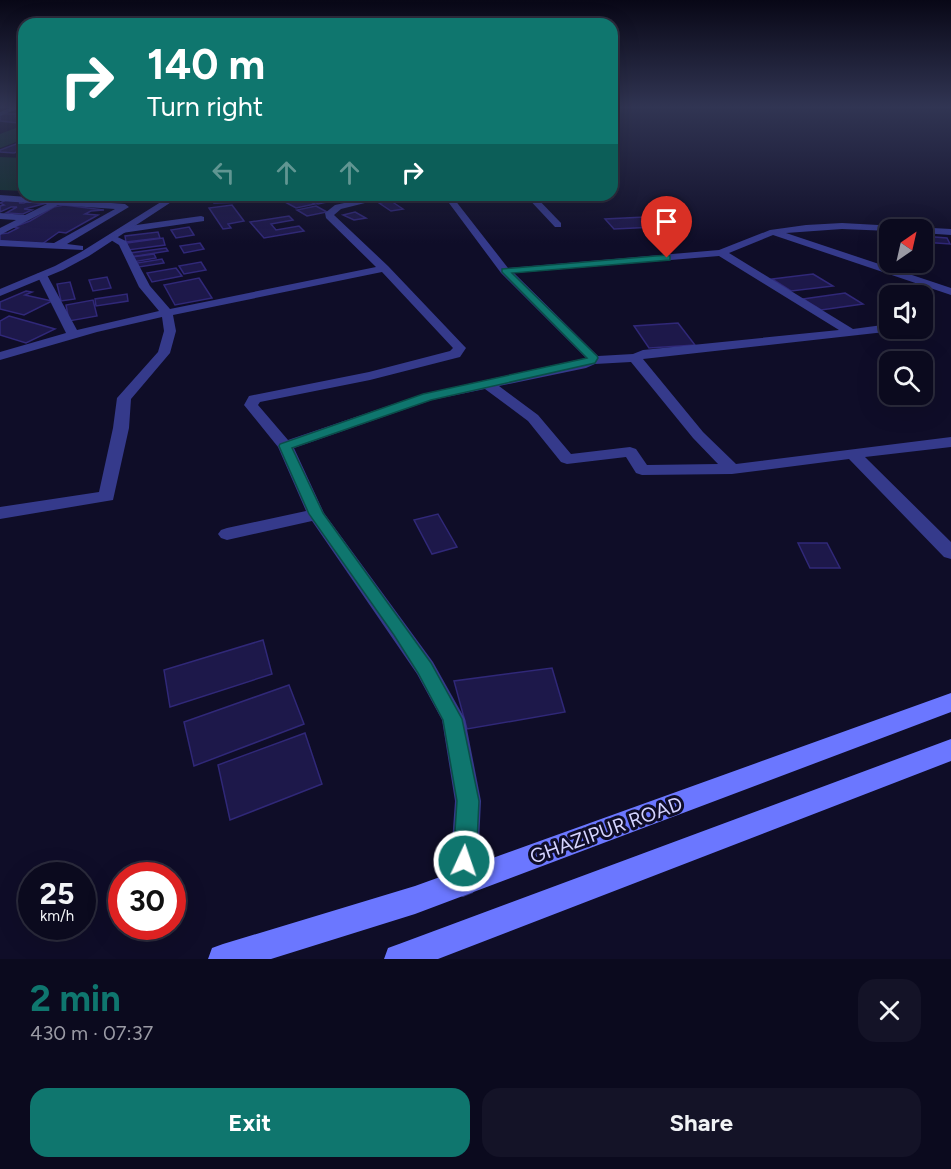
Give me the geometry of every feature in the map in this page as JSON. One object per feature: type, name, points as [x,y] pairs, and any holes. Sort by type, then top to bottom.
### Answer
[{"type":"main road","name":"GHAZIPUR ROAD","points":[[223,959],[415,900],[951,702]]},
{"type":"main road","points":[[399,959],[951,750]]},
{"type":"street","points":[[0,198],[18,199]]},
{"type":"street","points":[[0,232],[58,201],[125,207],[55,247]]},
{"type":"street","points":[[0,284],[79,248],[155,201]]},
{"type":"street","points":[[0,293],[59,268],[168,201]]},
{"type":"street","points":[[366,201],[338,207],[329,213],[460,348],[460,351],[370,375],[254,399],[251,405],[285,446],[316,514],[400,631],[453,719],[468,801],[463,883]]},
{"type":"street","points":[[452,201],[505,271],[593,358],[592,360]]},
{"type":"street","points":[[534,201],[558,225]]},
{"type":"street","points":[[0,216],[24,218]]},
{"type":"street","points":[[122,230],[201,219]]},
{"type":"street","points":[[505,271],[721,253],[772,232],[842,226],[879,228]]},
{"type":"street","points":[[772,232],[951,292]]},
{"type":"street","points":[[933,232],[950,234]]},
{"type":"street","points":[[0,513],[107,496],[121,428],[124,398],[164,353],[170,331],[167,313],[145,287],[123,243],[111,237]]},
{"type":"street","points":[[0,243],[79,248]]},
{"type":"street","points":[[721,253],[852,333]]},
{"type":"street","points":[[0,356],[72,334],[328,282],[384,268]]},
{"type":"street","points":[[42,275],[72,334]]},
{"type":"street","points":[[285,446],[428,397],[592,360],[636,358],[643,354],[879,329]]},
{"type":"street","points":[[636,358],[698,435],[732,469]]},
{"type":"street","points":[[487,384],[533,418],[567,459],[630,452],[642,470],[732,469],[951,442]]},
{"type":"street","points":[[853,454],[951,553]]},
{"type":"street","points":[[227,534],[316,514]]},
{"type":"green space","points":[[0,157],[18,158],[18,191],[0,190]]},
{"type":"building","points":[[6,200],[23,201],[19,203],[28,201],[47,203],[24,209],[32,210],[23,214],[6,213],[17,207],[0,212],[0,206],[4,205],[0,203]]},
{"type":"building","points":[[214,201],[246,201],[246,202],[214,203]]},
{"type":"building","points":[[309,201],[315,204],[296,208],[285,202]]},
{"type":"building","points":[[312,201],[332,201],[318,204]]},
{"type":"building","points":[[391,201],[403,209],[391,211],[379,203]]},
{"type":"building","points":[[64,205],[104,210],[85,214],[98,215],[66,233],[59,232],[42,244],[0,241],[0,234],[8,233],[18,228],[14,227],[54,207]]},
{"type":"building","points":[[232,205],[244,221],[228,224],[231,228],[223,229],[209,208]]},
{"type":"building","points":[[316,206],[327,212],[307,216],[297,210]]},
{"type":"building","points":[[355,212],[366,218],[354,220],[343,215]]},
{"type":"building","points":[[289,216],[293,220],[271,224],[276,230],[299,226],[304,231],[264,238],[250,222]]},
{"type":"building","points":[[645,217],[655,227],[614,229],[605,219]]},
{"type":"building","points":[[189,227],[194,235],[176,238],[171,230]]},
{"type":"building","points":[[158,232],[160,238],[126,242],[125,236]]},
{"type":"building","points":[[933,237],[947,238],[950,244],[933,243]]},
{"type":"building","points":[[163,238],[165,245],[128,250],[127,243]]},
{"type":"building","points":[[200,243],[204,249],[184,253],[180,246]]},
{"type":"building","points":[[166,248],[168,251],[131,257],[130,253]]},
{"type":"building","points":[[154,254],[156,258],[133,262],[132,257]]},
{"type":"building","points":[[162,259],[164,263],[139,267],[137,263]]},
{"type":"building","points":[[201,262],[206,270],[184,274],[179,266]]},
{"type":"building","points":[[176,268],[182,276],[152,282],[147,273]]},
{"type":"building","points":[[813,274],[833,286],[791,291],[772,279]]},
{"type":"building","points":[[107,277],[111,288],[93,291],[89,280]]},
{"type":"building","points":[[199,278],[212,298],[175,305],[164,285]]},
{"type":"building","points":[[70,282],[75,299],[61,301],[57,284]]},
{"type":"building","points":[[26,291],[32,292],[25,295],[52,301],[24,315],[0,309],[0,302]]},
{"type":"building","points":[[845,293],[863,304],[821,310],[803,299]]},
{"type":"building","points":[[127,294],[128,301],[96,306],[95,299]]},
{"type":"building","points":[[93,300],[97,316],[69,321],[66,305]]},
{"type":"building","points":[[9,316],[55,329],[26,343],[0,335],[0,321]]},
{"type":"building","points":[[678,323],[695,345],[649,348],[634,326]]},
{"type":"building","points":[[438,514],[457,547],[432,554],[414,520]]},
{"type":"building","points":[[798,543],[827,543],[840,568],[810,568]]},
{"type":"building","points":[[263,640],[272,674],[170,707],[164,670]]},
{"type":"building","points":[[552,668],[565,712],[467,729],[454,681]]},
{"type":"building","points":[[289,685],[304,724],[194,766],[184,722]]},
{"type":"building","points":[[305,733],[322,784],[230,820],[218,765]]},
{"type":"route","points":[[464,861],[468,801],[453,719],[400,631],[316,514],[285,446],[428,397],[586,364],[592,360],[593,358],[505,271],[667,258]]}]
